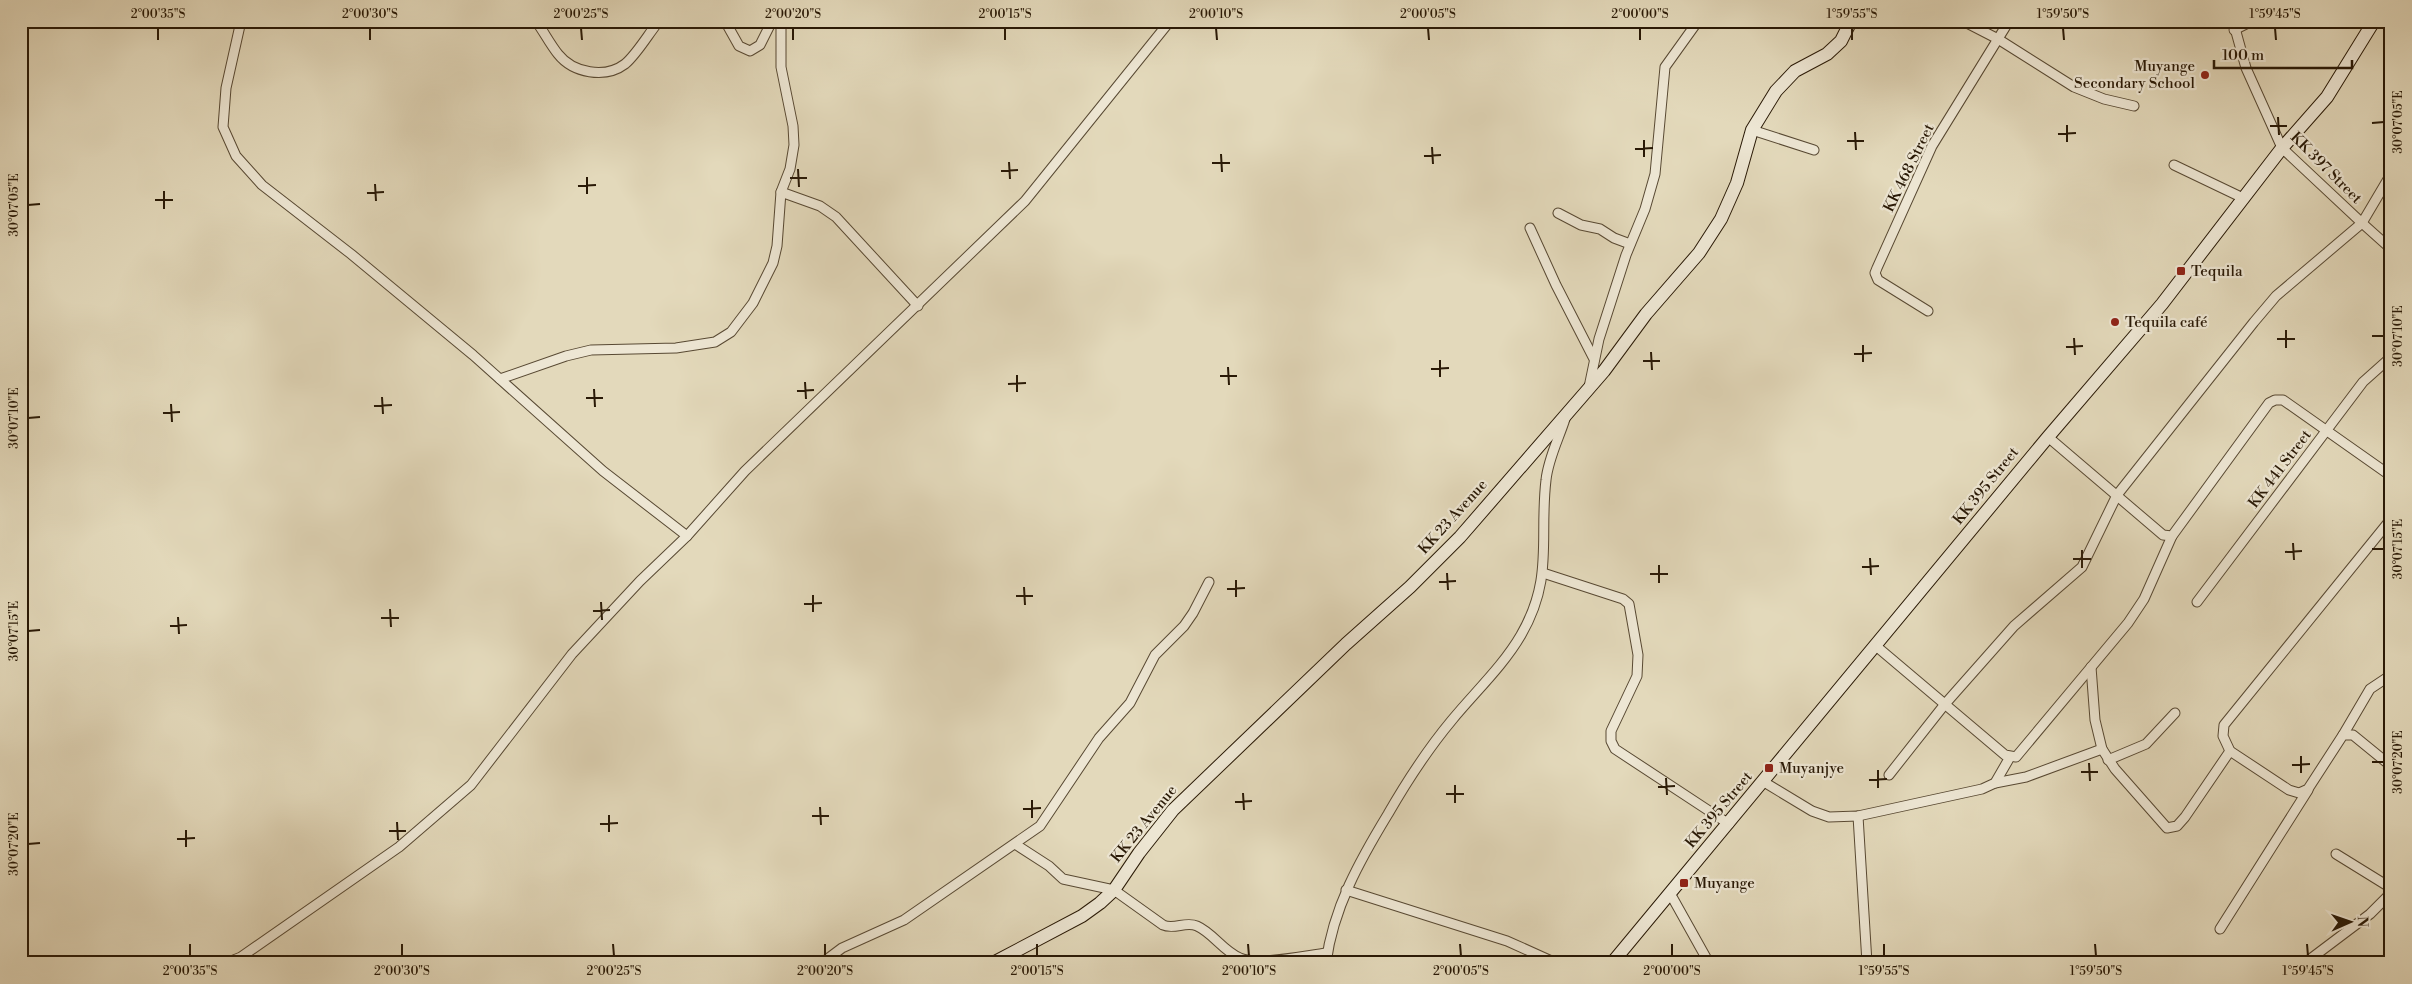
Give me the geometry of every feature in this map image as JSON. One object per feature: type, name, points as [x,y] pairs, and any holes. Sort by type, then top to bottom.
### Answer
[{"type":"main road","name":"KK 23 Avenue","points":[[993,963],[1082,916],[1114,890],[1139,852],[1173,810],[1346,644],[1417,580],[1460,537],[1589,388],[1646,314],[1699,253],[1721,219],[1737,183],[1752,130],[1776,91],[1795,71],[1826,54],[1841,41],[1851,21]]},
{"type":"main road","name":"KK 395 Street","points":[[1612,963],[1764,782],[2048,437],[2162,304],[2282,148],[2327,96],[2374,21]]},
{"type":"street","points":[[241,21],[226,88],[223,128],[236,156],[262,185],[351,254],[500,379],[603,470],[687,536]]},
{"type":"street","points":[[536,21],[559,55],[571,65],[592,73],[608,71],[625,64],[659,21]]},
{"type":"street","points":[[725,21],[739,46],[746,51],[760,45],[772,21]]},
{"type":"street","points":[[500,379],[566,356],[591,350],[676,348],[715,342],[731,332],[753,303],[773,263],[777,246],[781,192],[790,169],[794,145],[793,126],[782,76],[781,21]]},
{"type":"street","points":[[226,963],[241,957],[399,847],[471,785],[572,654],[640,581],[687,536],[745,471],[1025,201],[1170,21]]},
{"type":"street","points":[[1589,388],[1594,359],[1630,244],[1645,209],[1655,174],[1665,67],[1698,21]]},
{"type":"street","points":[[1963,21],[1998,38],[2074,87],[2104,99],[2134,106]]},
{"type":"street","name":"KK 468 Street","points":[[1928,311],[1878,280],[1875,273],[1932,146],[2009,21]]},
{"type":"street","points":[[2234,26],[2252,21]]},
{"type":"street","name":"KK 397 Street","points":[[2234,26],[2246,68],[2282,148],[2362,222],[2391,174]]},
{"type":"street","points":[[1752,130],[1814,150]]},
{"type":"street","points":[[2174,165],[2243,198]]},
{"type":"street","points":[[781,192],[820,206],[836,217],[918,306]]},
{"type":"street","points":[[1558,213],[1581,225],[1600,229],[1614,238],[1630,244]]},
{"type":"street","points":[[1889,776],[1945,704],[2014,626],[2082,567],[2117,495],[2276,296],[2362,222],[2391,249]]},
{"type":"street","points":[[1530,228],[1556,285],[1594,359]]},
{"type":"street","name":"KK 441 Street","points":[[2197,602],[2362,382],[2391,357]]},
{"type":"street","points":[[1876,646],[2010,757],[2016,757],[2128,623],[2144,599],[2172,536],[2269,403],[2283,400],[2391,476]]},
{"type":"street","points":[[1326,963],[1327,953],[1346,890],[1362,857],[1422,758],[1507,655],[1521,635],[1535,604],[1543,573],[1546,478],[1567,414]]},
{"type":"street","points":[[2048,437],[2163,535],[2172,536]]},
{"type":"street","points":[[2308,790],[2299,793],[2289,790],[2230,751],[2224,736],[2224,725],[2391,519]]},
{"type":"street","points":[[1543,573],[1623,599],[1629,604],[1638,655],[1637,676],[1611,731],[1611,741],[1615,749],[1729,824]]},
{"type":"street","points":[[822,963],[842,948],[904,920],[1040,826],[1099,738],[1130,703],[1155,655],[1184,626],[1209,582]]},
{"type":"street","points":[[2091,667],[2095,720],[2102,749],[2108,760],[2167,828],[2177,826],[2185,817],[2230,751]]},
{"type":"street","points":[[2220,929],[2370,689],[2391,675]]},
{"type":"street","points":[[2108,760],[2146,744],[2176,713]]},
{"type":"street","points":[[2343,735],[2353,735],[2391,766]]},
{"type":"street","points":[[1764,782],[1812,811],[1829,817],[1858,816],[1982,789],[1995,783],[2026,777],[2102,749]]},
{"type":"street","points":[[1995,783],[2010,757]]},
{"type":"street","points":[[1858,816],[1867,963]]},
{"type":"street","points":[[1015,844],[1049,866],[1063,879],[1114,890],[1163,925],[1189,924],[1200,927],[1240,958],[1268,960],[1327,953]]},
{"type":"street","points":[[2336,854],[2391,888]]},
{"type":"street","points":[[1346,890],[1507,941],[1556,963]]},
{"type":"street","points":[[2306,963],[2370,914],[2391,893]]},
{"type":"street","points":[[1670,895],[1708,963]]},
{"type":"place","name":"Muyange Secondary School","points":[[2205,75]]},
{"type":"place","name":"Tequila","points":[[2181,271]]},
{"type":"place","name":"Tequila café","points":[[2115,322]]},
{"type":"place","name":"Muyanjye","points":[[1769,768]]},
{"type":"place","name":"Muyange","points":[[1684,883]]}]
